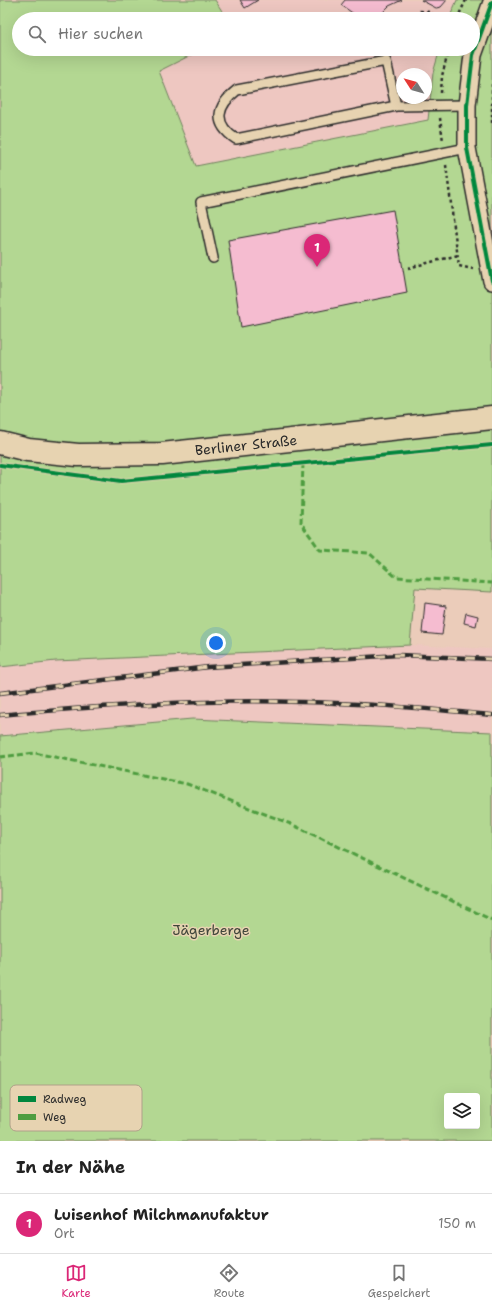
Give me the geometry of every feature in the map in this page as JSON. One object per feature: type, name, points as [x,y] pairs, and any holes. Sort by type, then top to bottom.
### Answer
[{"type":"main road","name":"Berliner Straße","points":[[0,443],[28,450],[78,455],[162,454],[492,418]]},
{"type":"street","points":[[480,35],[492,2]]},
{"type":"street","points":[[473,56],[466,105],[467,148],[486,217],[491,277]]},
{"type":"lane","points":[[396,106],[386,61],[237,90],[225,99],[220,112],[220,122],[227,132],[236,138],[396,106],[466,105]]},
{"type":"lane","points":[[213,258],[201,202],[467,148]]},
{"type":"path","points":[[460,12],[466,0]]},
{"type":"path","points":[[419,12],[430,12]]},
{"type":"path","points":[[447,56],[442,76],[440,116],[459,266],[491,277]]},
{"type":"path","points":[[492,84],[492,124]]},
{"type":"path","points":[[408,268],[458,255]]},
{"type":"shaded area","points":[[215,0],[457,0],[452,12],[223,12]]},
{"type":"shaded area","points":[[189,56],[438,56],[432,82],[432,68],[396,68],[396,104],[430,104],[428,120],[195,166],[159,71]]},
{"type":"shaded area","points":[[410,645],[492,649],[492,732],[192,719],[0,736],[0,667],[56,661]]},
{"type":"green space","points":[[0,0],[215,0],[223,12],[12,12],[12,56],[189,56],[159,71],[196,166],[428,120],[430,104],[432,104],[433,73],[438,56],[480,56],[480,12],[452,12],[457,0],[492,0],[492,592],[415,588],[410,645],[56,661],[0,667]]},
{"type":"green space","name":"Jägerberge","points":[[192,719],[492,732],[492,1141],[0,1141],[0,736]]},
{"type":"building","points":[[240,0],[258,0],[245,8]]},
{"type":"building","points":[[345,0],[402,0],[389,6],[383,12],[351,12],[341,5]]},
{"type":"building","points":[[421,0],[447,0],[441,7],[436,8]]},
{"type":"building","points":[[393,210],[407,293],[241,327],[228,240]]},
{"type":"building","points":[[425,603],[446,606],[442,635],[422,633]]},
{"type":"building","points":[[466,613],[478,616],[476,626],[464,623]]},
{"type":"railway","points":[[0,693],[208,667],[399,655],[492,659]]},
{"type":"railway","points":[[0,715],[151,704],[264,701],[374,705],[492,715]]},
{"type":"marked path","points":[[303,463],[301,523],[320,550],[369,553],[396,577],[492,583]]},
{"type":"marked path","points":[[0,757],[35,753],[187,784],[291,824],[492,920]]},
{"type":"cycle path","points":[[480,35],[492,2]]},
{"type":"cycle path","points":[[473,56],[467,105],[467,148],[492,281]]},
{"type":"cycle path","points":[[0,465],[121,481],[492,445]]},
{"type":"place","name":"Luisenhof Milchmanufaktur","points":[[317,267]]}]
